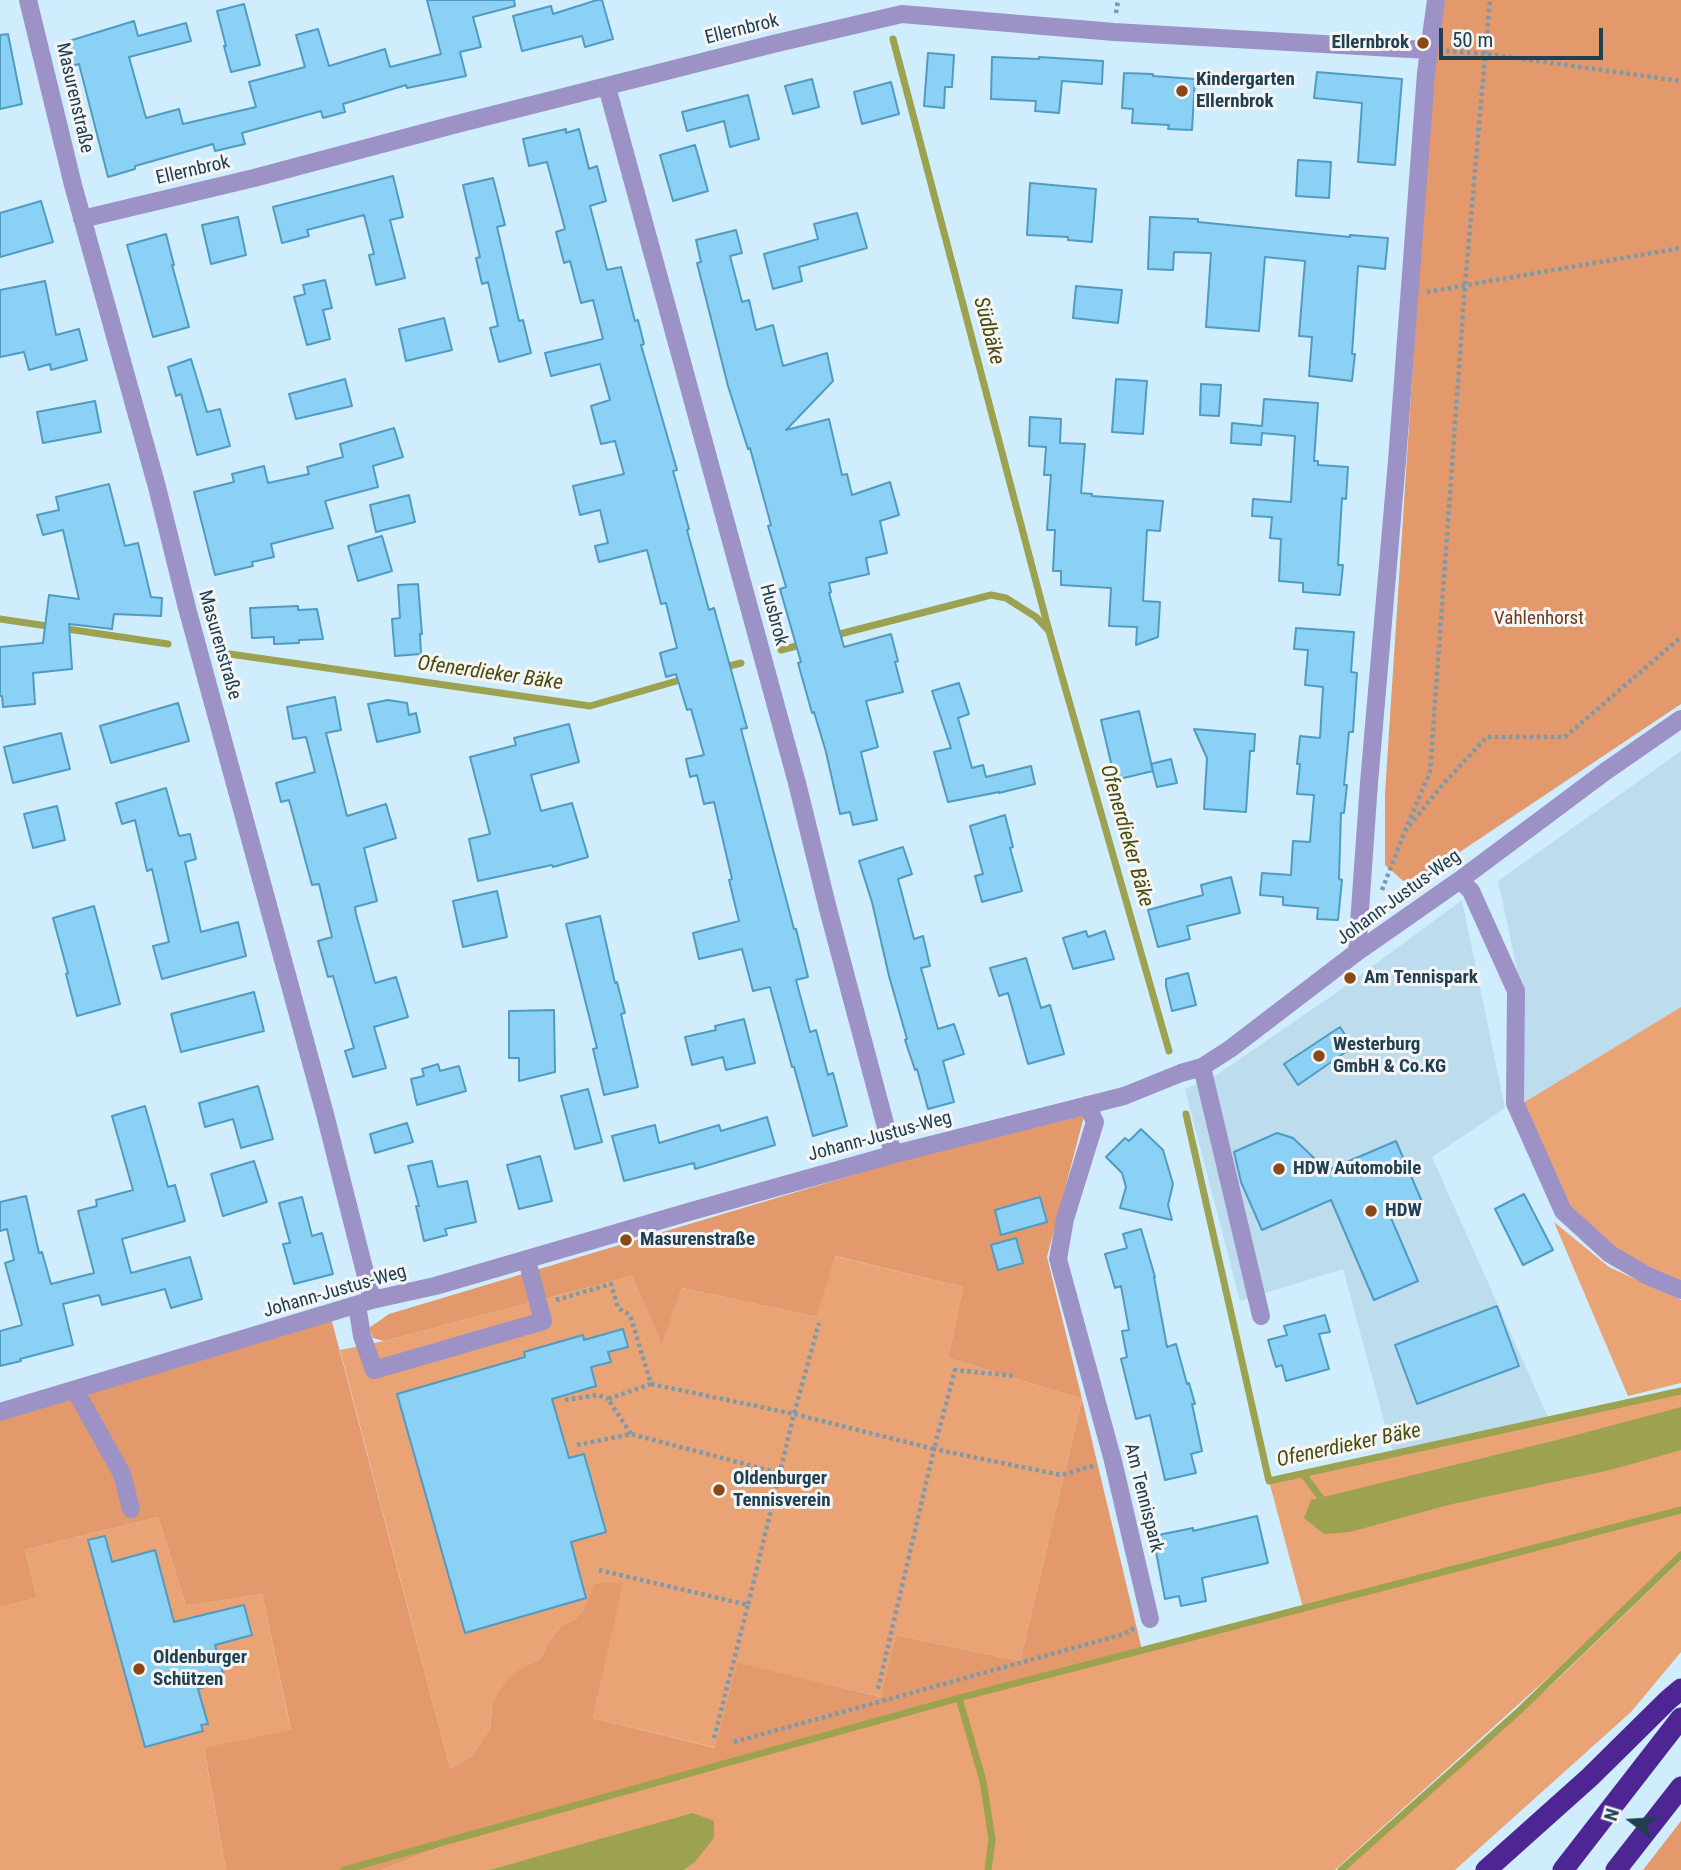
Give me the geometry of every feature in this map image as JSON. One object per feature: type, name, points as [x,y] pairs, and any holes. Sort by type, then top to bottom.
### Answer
[{"type":"highway","points":[[1486,1870],[1590,1777],[1681,1689]]},
{"type":"highway","points":[[1563,1870],[1681,1718]]},
{"type":"highway","points":[[1616,1870],[1681,1787]]},
{"type":"street","name":"Masurenstraße","points":[[28,0],[82,219],[328,1123],[365,1303],[362,1336],[374,1370],[543,1321]]},
{"type":"street","points":[[1357,953],[1428,50],[1436,0]]},
{"type":"street","name":"Ellernbrok","points":[[82,219],[254,178],[773,44],[902,14],[1114,32],[1428,50]]},
{"type":"street","name":"Husbrok","points":[[607,87],[895,1154]]},
{"type":"street","name":"Johann-Justus-Weg","points":[[0,1412],[365,1303],[435,1286],[679,1214],[895,1154],[1124,1096],[1202,1067],[1681,719]]},
{"type":"street","points":[[1460,880],[1471,891],[1516,991],[1516,1103],[1563,1211],[1610,1254],[1648,1276],[1681,1290]]},
{"type":"street","points":[[1202,1067],[1261,1316]]},
{"type":"street","name":"Am Tennispark","points":[[1087,1105],[1095,1122],[1065,1219],[1058,1259],[1113,1461],[1150,1619]]},
{"type":"street","points":[[527,1259],[543,1321]]},
{"type":"street","points":[[75,1390],[122,1474],[131,1509]]},
{"type":"path","points":[[1381,892],[1430,772],[1465,285],[1490,0]]},
{"type":"path","points":[[1428,50],[1486,54],[1681,80]]},
{"type":"path","points":[[1409,296],[1681,248]]},
{"type":"path","points":[[1405,831],[1444,783],[1487,737],[1564,737],[1681,637]]},
{"type":"path","points":[[543,1321],[555,1300],[611,1284],[618,1308],[630,1315],[651,1384]]},
{"type":"path","points":[[714,1738],[818,1323]]},
{"type":"path","points":[[878,1689],[955,1370],[1015,1376]]},
{"type":"path","points":[[608,1399],[651,1384],[794,1414],[934,1449],[1061,1475],[1113,1461]]},
{"type":"path","points":[[565,1400],[598,1395],[608,1399],[631,1434]]},
{"type":"path","points":[[577,1445],[631,1434],[779,1472]]},
{"type":"path","points":[[599,1570],[748,1605]]},
{"type":"path","points":[[734,1742],[1124,1634],[1150,1619]]},
{"type":"shaded area","points":[[1681,751],[1681,1007],[1523,1103],[1522,993],[1498,881]]},
{"type":"shaded area","points":[[1462,900],[1505,1108],[1432,1157],[1548,1417],[1393,1454],[1343,1269],[1240,1301],[1185,1089],[1212,1078],[1336,993]]},
{"type":"shaded area","points":[[1681,1007],[1681,1283],[1615,1248],[1560,1196],[1523,1103]]},
{"type":"shaded area","points":[[1554,1222],[1609,1267],[1681,1300],[1681,1383],[1628,1396]]},
{"type":"shaded area","name":"Oldenburger Tennisverein","points":[[834,1256],[963,1287],[948,1358],[1082,1399],[1020,1661],[896,1635],[882,1697],[737,1664],[716,1748],[593,1718],[622,1582],[584,1609],[574,1620],[562,1625],[540,1659],[523,1667],[492,1707],[490,1728],[472,1756],[450,1768],[340,1350],[632,1276],[662,1343],[682,1288],[817,1317]]},
{"type":"shaded area","points":[[1681,1391],[1681,1553],[1551,1675],[1335,1870],[684,1870],[694,1863],[530,1859],[489,1870],[382,1870],[471,1835],[959,1698],[1303,1608],[1269,1481]]},
{"type":"shaded area","points":[[1681,1407],[1681,1450],[1614,1469],[1448,1505],[1350,1532],[1324,1534],[1304,1518],[1311,1500]]},
{"type":"shaded area","name":"Oldenburger Schützen","points":[[158,1517],[186,1606],[262,1594],[291,1731],[204,1749],[226,1870],[0,1870],[0,1607],[37,1598],[25,1550]]},
{"type":"shaded area","points":[[1681,1560],[1681,1652],[1631,1712],[1455,1870],[1346,1870],[1558,1679]]},
{"type":"shaded area","points":[[693,1813],[714,1821],[714,1838],[694,1863],[684,1870],[489,1870]]},
{"type":"green space","name":"Vahlenhorst","points":[[1443,0],[1681,0],[1681,704],[1409,886],[1385,865],[1385,793],[1434,44]]},
{"type":"green space","points":[[1087,1105],[1047,1257],[1082,1399],[948,1358],[963,1287],[835,1256],[817,1317],[682,1288],[662,1344],[632,1276],[384,1341],[373,1338],[369,1328],[389,1314]]},
{"type":"green space","points":[[330,1314],[450,1768],[472,1756],[490,1728],[492,1707],[498,1693],[509,1678],[540,1659],[562,1625],[574,1620],[584,1609],[594,1584],[623,1582],[593,1718],[715,1748],[737,1663],[881,1697],[896,1635],[1020,1661],[1082,1399],[1142,1650],[471,1835],[382,1870],[226,1870],[204,1748],[291,1730],[262,1594],[186,1606],[158,1517],[25,1550],[37,1598],[0,1607],[0,1412]]},
{"type":"green space","points":[[1681,1821],[1681,1870],[1643,1870]]},
{"type":"building","points":[[427,0],[514,0],[515,6],[473,17],[481,47],[460,52],[466,76],[407,88],[406,85],[343,104],[345,112],[323,118],[321,111],[242,133],[245,144],[215,151],[213,144],[135,166],[135,169],[108,177],[79,64],[62,69],[56,45],[134,21],[138,36],[186,23],[191,41],[129,57],[146,118],[179,109],[183,124],[256,107],[249,82],[305,67],[296,35],[318,29],[329,66],[385,49],[390,67],[441,54]]},
{"type":"building","points":[[602,0],[613,39],[585,47],[582,36],[522,51],[513,16],[551,6],[553,14]]},
{"type":"building","points":[[244,4],[260,65],[231,72],[217,11]]},
{"type":"building","points":[[8,34],[22,104],[0,109],[0,35]]},
{"type":"building","points":[[928,53],[954,55],[952,87],[945,87],[944,108],[924,106]]},
{"type":"building","points":[[992,57],[1103,61],[1102,84],[1062,81],[1059,113],[1035,111],[1036,101],[991,99]]},
{"type":"building","points":[[1317,72],[1402,79],[1395,165],[1358,162],[1362,103],[1314,98]]},
{"type":"building","points":[[1124,73],[1195,79],[1192,130],[1168,129],[1169,125],[1132,123],[1133,109],[1122,108]]},
{"type":"building","points":[[812,79],[819,107],[793,114],[785,86]]},
{"type":"building","points":[[891,82],[899,114],[862,124],[854,92]]},
{"type":"building","points":[[748,95],[759,139],[730,147],[724,121],[687,131],[682,112]]},
{"type":"building","points":[[566,129],[566,133],[579,129],[589,169],[597,166],[606,201],[590,206],[607,270],[621,267],[635,321],[638,320],[644,344],[641,345],[677,470],[673,471],[689,529],[687,530],[709,610],[714,608],[747,728],[741,729],[808,977],[796,980],[810,1032],[816,1030],[828,1075],[833,1073],[847,1126],[813,1136],[770,987],[753,991],[742,949],[699,959],[693,933],[739,921],[714,802],[704,804],[697,775],[690,777],[686,759],[704,755],[691,709],[687,710],[676,674],[666,677],[660,653],[677,648],[666,603],[661,604],[647,550],[599,562],[595,546],[608,543],[600,510],[580,515],[573,486],[624,474],[615,441],[601,444],[591,406],[610,400],[600,364],[551,376],[545,353],[603,339],[593,300],[581,303],[570,261],[564,263],[556,232],[565,229],[547,162],[529,166],[523,139]]},
{"type":"building","points":[[695,145],[708,191],[673,201],[660,155]]},
{"type":"building","points":[[1298,160],[1331,162],[1329,198],[1296,196]]},
{"type":"building","points":[[393,176],[403,217],[390,220],[405,278],[376,285],[369,255],[374,254],[364,215],[307,230],[309,236],[282,243],[273,207]]},
{"type":"building","points":[[493,178],[505,225],[497,227],[519,321],[523,320],[531,353],[499,362],[490,328],[498,326],[488,282],[482,284],[476,258],[480,257],[463,185]]},
{"type":"building","points":[[1030,183],[1096,189],[1092,242],[1068,240],[1068,237],[1027,235]]},
{"type":"building","points":[[41,201],[53,242],[0,257],[0,213]]},
{"type":"building","points":[[857,213],[867,248],[799,267],[802,281],[773,289],[764,254],[818,239],[814,224]]},
{"type":"building","points":[[238,217],[246,255],[211,264],[202,225]]},
{"type":"building","points":[[1150,217],[1198,219],[1198,222],[1350,237],[1388,238],[1385,269],[1358,266],[1352,381],[1309,376],[1312,337],[1299,336],[1305,261],[1265,257],[1259,331],[1206,327],[1211,253],[1174,252],[1173,270],[1148,269]]},
{"type":"building","points":[[736,230],[742,253],[730,256],[742,302],[749,300],[756,330],[773,325],[783,366],[827,353],[833,381],[786,430],[829,419],[842,475],[847,474],[852,495],[890,482],[899,515],[880,521],[887,553],[866,558],[869,574],[829,583],[829,593],[844,647],[891,634],[898,661],[895,662],[903,692],[866,701],[878,747],[861,752],[877,820],[853,825],[850,812],[840,814],[826,752],[814,712],[812,713],[780,589],[786,587],[768,526],[771,525],[750,448],[748,449],[728,386],[697,263],[701,262],[696,240]]},
{"type":"building","points":[[166,234],[189,327],[153,337],[127,245]]},
{"type":"building","points":[[325,280],[332,308],[323,310],[330,339],[307,345],[294,297],[305,294],[303,285]]},
{"type":"building","points":[[45,281],[56,335],[79,329],[87,360],[51,370],[50,364],[29,370],[24,352],[0,357],[0,290]]},
{"type":"building","points":[[1076,286],[1122,290],[1118,323],[1073,318]]},
{"type":"building","points":[[444,318],[452,350],[406,361],[399,329]]},
{"type":"building","points":[[191,359],[207,412],[220,409],[230,446],[197,455],[181,394],[176,396],[168,367]]},
{"type":"building","points":[[345,379],[352,406],[296,419],[289,394]]},
{"type":"building","points":[[1116,379],[1147,381],[1143,434],[1112,432]]},
{"type":"building","points":[[1201,384],[1221,385],[1219,416],[1200,415]]},
{"type":"building","points":[[1264,399],[1318,403],[1314,461],[1318,461],[1318,465],[1348,467],[1346,499],[1342,498],[1338,565],[1343,565],[1340,595],[1303,592],[1303,583],[1279,581],[1281,539],[1270,538],[1272,517],[1252,516],[1253,499],[1291,502],[1295,436],[1262,433],[1261,445],[1231,443],[1232,423],[1262,426]]},
{"type":"building","points":[[95,401],[101,432],[43,443],[37,412]]},
{"type":"building","points":[[1030,417],[1061,419],[1060,443],[1085,444],[1081,493],[1163,501],[1160,531],[1147,530],[1143,601],[1160,602],[1158,637],[1136,645],[1137,627],[1109,626],[1111,588],[1061,585],[1061,571],[1053,571],[1055,530],[1047,530],[1051,475],[1044,475],[1046,447],[1029,446]]},
{"type":"building","points":[[394,428],[403,457],[373,466],[378,487],[325,501],[333,528],[271,544],[274,557],[252,562],[253,566],[215,575],[194,492],[234,482],[232,474],[264,466],[268,483],[309,474],[307,467],[343,457],[340,444]]},
{"type":"building","points":[[109,484],[125,546],[138,543],[151,597],[162,598],[161,616],[114,614],[112,629],[69,624],[72,669],[33,673],[35,704],[3,707],[0,696],[0,647],[43,643],[49,595],[79,599],[63,530],[43,535],[37,515],[59,510],[56,497]]},
{"type":"building","points":[[409,495],[415,522],[376,532],[370,505]]},
{"type":"building","points":[[382,536],[392,571],[358,581],[348,546]]},
{"type":"building","points":[[418,584],[421,654],[395,656],[392,619],[400,618],[398,585]]},
{"type":"building","points":[[298,606],[298,610],[317,609],[323,639],[274,644],[274,637],[252,638],[250,608]]},
{"type":"building","points":[[1296,628],[1354,632],[1351,672],[1357,673],[1353,732],[1349,732],[1344,785],[1347,785],[1344,813],[1341,813],[1339,879],[1342,880],[1338,920],[1317,919],[1318,908],[1283,905],[1283,897],[1260,895],[1262,873],[1291,875],[1293,841],[1310,842],[1314,795],[1297,794],[1300,764],[1297,764],[1300,736],[1320,738],[1323,687],[1305,685],[1308,650],[1294,649]]},
{"type":"building","points":[[959,683],[969,714],[958,718],[972,768],[983,765],[986,777],[1031,766],[1035,784],[948,802],[934,752],[951,748],[932,691]]},
{"type":"building","points":[[335,697],[341,730],[326,733],[347,816],[386,804],[396,838],[364,848],[377,901],[355,907],[375,983],[396,977],[408,1017],[374,1027],[386,1068],[353,1077],[345,1051],[354,1048],[333,976],[328,977],[318,941],[332,937],[319,884],[312,885],[289,800],[281,802],[276,783],[315,772],[306,737],[293,739],[287,707]]},
{"type":"building","points":[[388,700],[407,703],[409,715],[416,713],[420,732],[377,742],[368,704]]},
{"type":"building","points":[[178,703],[189,741],[111,763],[100,726]]},
{"type":"building","points":[[1139,711],[1153,771],[1115,780],[1101,720]]},
{"type":"building","points":[[569,724],[579,762],[531,775],[541,811],[572,803],[588,857],[553,867],[552,865],[478,881],[469,839],[490,834],[470,757],[516,745],[514,738]]},
{"type":"building","points":[[1194,729],[1255,734],[1254,751],[1250,751],[1246,812],[1204,809],[1207,758]]},
{"type":"building","points":[[61,733],[70,769],[13,783],[4,747]]},
{"type":"building","points":[[1171,759],[1177,783],[1157,787],[1151,764]]},
{"type":"building","points":[[166,788],[179,836],[190,834],[196,859],[185,862],[201,932],[238,922],[246,956],[162,979],[153,946],[169,942],[152,869],[147,871],[135,820],[122,824],[116,803]]},
{"type":"building","points":[[57,806],[65,840],[33,848],[24,814]]},
{"type":"building","points":[[1005,815],[1013,847],[1010,848],[1022,891],[982,902],[975,876],[983,874],[970,826]]},
{"type":"building","points":[[903,847],[912,874],[898,879],[914,939],[923,936],[930,966],[921,968],[938,1029],[954,1024],[964,1054],[943,1061],[954,1102],[928,1109],[917,1069],[915,1070],[905,1040],[907,1039],[872,902],[859,861]]},
{"type":"building","points":[[1231,877],[1240,913],[1187,926],[1190,939],[1158,947],[1148,910],[1203,895],[1201,885]]},
{"type":"building","points":[[497,891],[507,937],[463,947],[453,901]]},
{"type":"building","points":[[94,906],[120,1004],[77,1016],[53,918]]},
{"type":"building","points":[[600,916],[615,983],[617,982],[625,1013],[621,1014],[638,1087],[604,1095],[593,1049],[597,1048],[566,924]]},
{"type":"building","points":[[1086,931],[1088,937],[1105,931],[1114,959],[1073,969],[1063,938]]},
{"type":"building","points":[[1026,958],[1041,1008],[1050,1005],[1064,1054],[1028,1064],[1008,993],[999,996],[990,968]]},
{"type":"building","points":[[1188,973],[1196,1005],[1172,1011],[1166,979]]},
{"type":"building","points":[[254,992],[264,1031],[181,1052],[171,1014]]},
{"type":"building","points":[[554,1010],[555,1072],[519,1081],[519,1058],[509,1058],[509,1011]]},
{"type":"building","points":[[744,1019],[755,1063],[726,1070],[723,1057],[692,1065],[685,1037],[716,1030],[715,1026]]},
{"type":"building","name":"Westerburg GmbH & Co.KG","points":[[1340,1027],[1353,1047],[1298,1085],[1284,1064]]},
{"type":"building","points":[[438,1064],[440,1071],[459,1066],[466,1091],[417,1105],[411,1079],[424,1076],[422,1069]]},
{"type":"building","points":[[258,1086],[273,1139],[241,1148],[233,1119],[205,1127],[199,1103]]},
{"type":"building","points":[[588,1089],[602,1142],[575,1149],[561,1096]]},
{"type":"building","points":[[145,1106],[168,1187],[175,1185],[185,1221],[122,1239],[131,1273],[190,1257],[202,1299],[171,1308],[165,1289],[102,1305],[99,1295],[63,1304],[73,1345],[0,1366],[0,1331],[22,1325],[5,1263],[14,1260],[7,1229],[0,1231],[0,1202],[26,1196],[39,1253],[42,1252],[51,1284],[94,1273],[78,1211],[97,1206],[96,1200],[133,1190],[112,1116]]},
{"type":"building","points":[[767,1117],[775,1145],[695,1169],[694,1163],[624,1181],[612,1136],[655,1125],[659,1143],[719,1125],[721,1131]]},
{"type":"building","points":[[407,1123],[413,1142],[375,1153],[370,1134]]},
{"type":"building","points":[[1141,1129],[1163,1150],[1173,1184],[1168,1205],[1172,1220],[1120,1208],[1126,1187],[1122,1173],[1106,1157],[1125,1138],[1129,1141]]},
{"type":"building","name":"HDW","points":[[1277,1133],[1293,1138],[1315,1159],[1321,1173],[1396,1141],[1423,1204],[1391,1218],[1418,1281],[1374,1300],[1331,1200],[1262,1230],[1241,1182],[1234,1152]]},
{"type":"building","points":[[540,1156],[552,1201],[519,1209],[507,1165]]},
{"type":"building","points":[[254,1161],[267,1202],[223,1216],[211,1174]]},
{"type":"building","points":[[432,1161],[438,1187],[467,1181],[476,1222],[445,1229],[447,1235],[424,1241],[416,1206],[419,1206],[408,1166]]},
{"type":"building","points":[[1524,1194],[1553,1250],[1523,1265],[1495,1209]]},
{"type":"building","points":[[302,1197],[312,1236],[322,1233],[333,1274],[294,1284],[283,1244],[290,1243],[279,1203]]},
{"type":"building","points":[[1040,1197],[1047,1222],[1001,1235],[995,1210]]},
{"type":"building","points":[[1141,1229],[1155,1277],[1167,1347],[1176,1344],[1195,1404],[1192,1404],[1202,1451],[1191,1454],[1196,1473],[1165,1480],[1150,1415],[1136,1419],[1121,1359],[1127,1357],[1122,1331],[1129,1330],[1121,1286],[1115,1288],[1105,1254],[1127,1248],[1123,1234]]},
{"type":"building","points":[[1016,1238],[1023,1263],[998,1270],[991,1245]]},
{"type":"building","points":[[1497,1306],[1519,1366],[1417,1404],[1395,1345]]},
{"type":"building","points":[[1325,1315],[1330,1332],[1319,1334],[1329,1369],[1286,1381],[1282,1365],[1276,1367],[1268,1340],[1287,1335],[1284,1326]]},
{"type":"building","points":[[623,1329],[628,1347],[608,1352],[611,1362],[591,1367],[596,1386],[552,1399],[569,1458],[584,1454],[606,1532],[571,1542],[586,1598],[465,1633],[397,1394],[525,1357],[524,1352],[583,1335],[584,1340]]},
{"type":"building","points":[[1257,1516],[1268,1563],[1202,1578],[1206,1601],[1181,1606],[1179,1596],[1165,1599],[1153,1536],[1193,1528],[1193,1531]]},
{"type":"building","points":[[105,1536],[112,1562],[155,1550],[174,1622],[244,1605],[252,1635],[215,1645],[225,1681],[198,1689],[208,1724],[201,1725],[203,1731],[145,1747],[88,1540]]},
{"type":"waterway","name":"Südbäke","points":[[893,39],[1049,631],[1169,1051]]},
{"type":"waterway","points":[[832,636],[991,595],[1006,598],[1036,617],[1049,631]]},
{"type":"waterway","name":"Ofenerdieker Bäke","points":[[0,619],[168,644]]},
{"type":"waterway","points":[[781,650],[804,644]]},
{"type":"waterway","name":"Ofenerdieker Bäke","points":[[230,654],[590,706],[687,678]]},
{"type":"waterway","name":"Ofenerdieker Bäke","points":[[722,668],[741,663]]},
{"type":"waterway","name":"Ofenerdieker Bäke","points":[[1186,1114],[1269,1481],[1681,1391]]},
{"type":"waterway","points":[[1303,1474],[1321,1498]]},
{"type":"waterway","points":[[344,1870],[959,1698],[1681,1510]]},
{"type":"waterway","points":[[1341,1870],[1519,1711],[1681,1555]]},
{"type":"waterway","points":[[959,1698],[983,1781],[992,1839],[988,1870]]},
{"type":"place","name":"Ellernbrok","points":[[1423,43]]},
{"type":"place","name":"Kindergarten Ellernbrok","points":[[1182,91]]},
{"type":"place","name":"Am Tennispark","points":[[1350,978]]},
{"type":"place","name":"Westerburg GmbH & Co.KG","points":[[1319,1056]]},
{"type":"place","name":"HDW Automobile","points":[[1279,1169]]},
{"type":"place","name":"HDW","points":[[1371,1211]]},
{"type":"place","name":"Masurenstraße","points":[[626,1240]]},
{"type":"place","name":"Oldenburger Tennisverein","points":[[719,1490]]},
{"type":"place","name":"Oldenburger Schützen","points":[[139,1669]]}]
